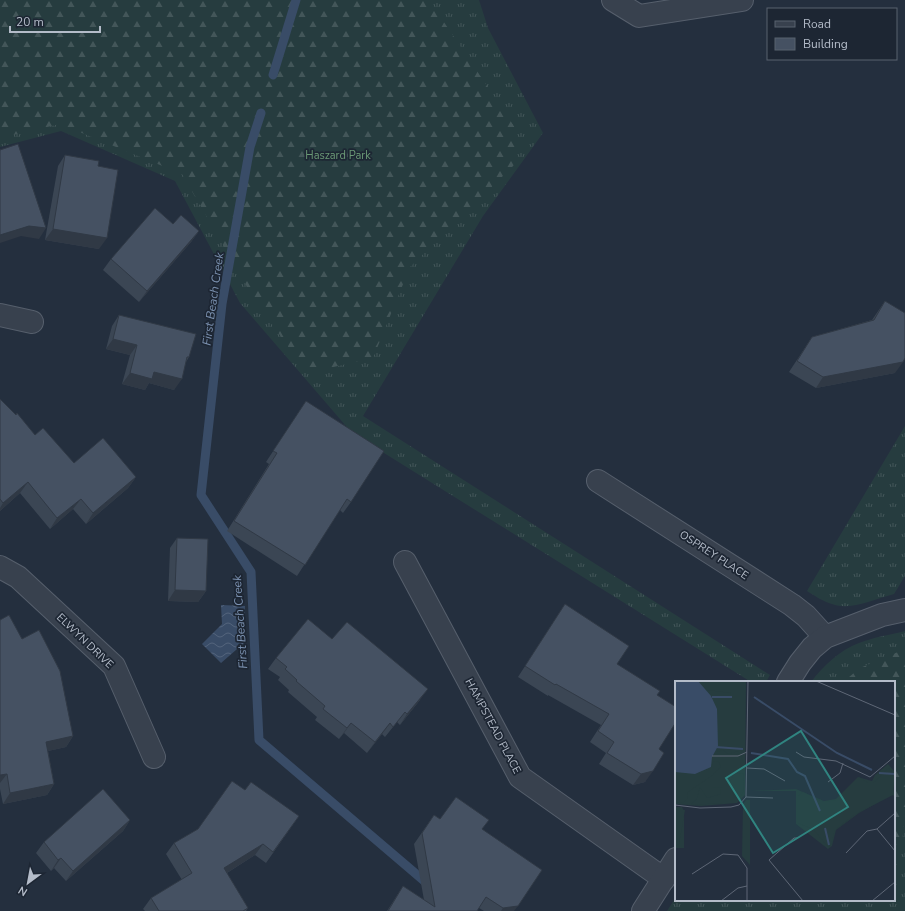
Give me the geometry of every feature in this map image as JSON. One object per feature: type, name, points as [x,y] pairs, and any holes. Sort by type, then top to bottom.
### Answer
[{"type":"street","points":[[613,0],[639,16],[742,0]]},
{"type":"street","points":[[0,315],[32,322]]},
{"type":"street","name":"OSPREY PLACE","points":[[598,481],[792,605],[806,616],[825,637]]},
{"type":"street","name":"HAMPSTEAD PLACE","points":[[405,562],[520,777],[664,878]]},
{"type":"street","name":"ELWYN DRIVE","points":[[0,567],[18,577],[114,666],[154,758]]},
{"type":"street","points":[[789,681],[812,648],[825,637],[882,615],[905,610]]},
{"type":"street","points":[[643,911],[675,861]]},
{"type":"green space","name":"Haszard Park","points":[[0,0],[479,0],[488,28],[543,133],[483,216],[363,416],[770,675],[767,681],[749,681],[352,433],[240,303],[175,181],[61,131],[0,147]]},
{"type":"green space","name":"Haszard Park","points":[[0,0],[429,0],[516,129],[514,165],[410,267],[373,358],[307,373],[254,299],[182,174],[60,124],[0,138]]},
{"type":"green space","points":[[905,426],[905,576],[894,594],[863,604],[847,606],[840,606],[826,602],[807,591]]},
{"type":"green space","points":[[905,631],[905,911],[667,911],[675,899],[675,901],[895,901],[895,681],[812,681],[832,659],[852,646],[870,639]]},
{"type":"green space","points":[[905,649],[905,815],[902,843],[895,845],[895,681],[844,681],[860,668]]},
{"type":"water","points":[[221,605],[245,606],[244,643],[221,663],[202,644],[222,624]]},
{"type":"building","points":[[18,144],[46,228],[29,226],[0,235],[0,150]]},
{"type":"building","points":[[65,155],[99,161],[98,166],[118,170],[107,238],[53,229]]},
{"type":"building","points":[[155,208],[173,224],[181,215],[199,231],[147,291],[111,259]]},
{"type":"building","points":[[885,301],[905,313],[905,358],[903,362],[823,377],[797,361],[812,337],[874,320]]},
{"type":"building","points":[[119,315],[196,334],[189,357],[187,357],[182,379],[154,372],[152,379],[130,373],[137,345],[113,339]]},
{"type":"building","points":[[0,399],[16,415],[17,413],[35,435],[43,428],[74,463],[103,438],[136,477],[93,513],[81,499],[57,518],[28,482],[3,503],[0,499]]},
{"type":"building","points":[[306,401],[384,451],[351,502],[347,499],[305,565],[234,521],[277,453],[273,451]]},
{"type":"building","points":[[177,538],[208,539],[206,591],[175,590]]},
{"type":"building","points":[[565,604],[629,646],[617,664],[660,691],[657,695],[675,706],[675,724],[659,749],[664,753],[653,771],[641,774],[607,753],[614,742],[598,731],[609,714],[556,684],[555,685],[525,666]]},
{"type":"building","points":[[9,615],[22,639],[39,630],[60,671],[73,736],[46,742],[54,784],[10,793],[7,774],[0,775],[0,620]]},
{"type":"building","points":[[308,619],[332,639],[347,622],[428,689],[407,714],[405,712],[393,727],[390,723],[375,742],[351,723],[347,728],[323,709],[325,706],[296,681],[297,680],[285,669],[287,667],[276,658]]},
{"type":"building","points":[[232,781],[245,790],[251,782],[299,816],[273,852],[263,844],[224,868],[248,908],[243,911],[159,911],[151,898],[192,873],[174,843],[198,829]]},
{"type":"building","points":[[103,789],[130,820],[73,871],[61,858],[58,860],[44,842]]},
{"type":"building","points":[[456,797],[489,820],[482,829],[542,870],[518,906],[503,908],[486,897],[477,911],[388,911],[403,886],[435,907],[422,833],[434,815],[440,819]]},
{"type":"waterway","name":"First Beach Creek","points":[[273,75],[296,0]]},
{"type":"waterway","name":"First Beach Creek","points":[[261,113],[250,147],[222,304],[201,495],[251,572],[259,740],[429,885]]}]
